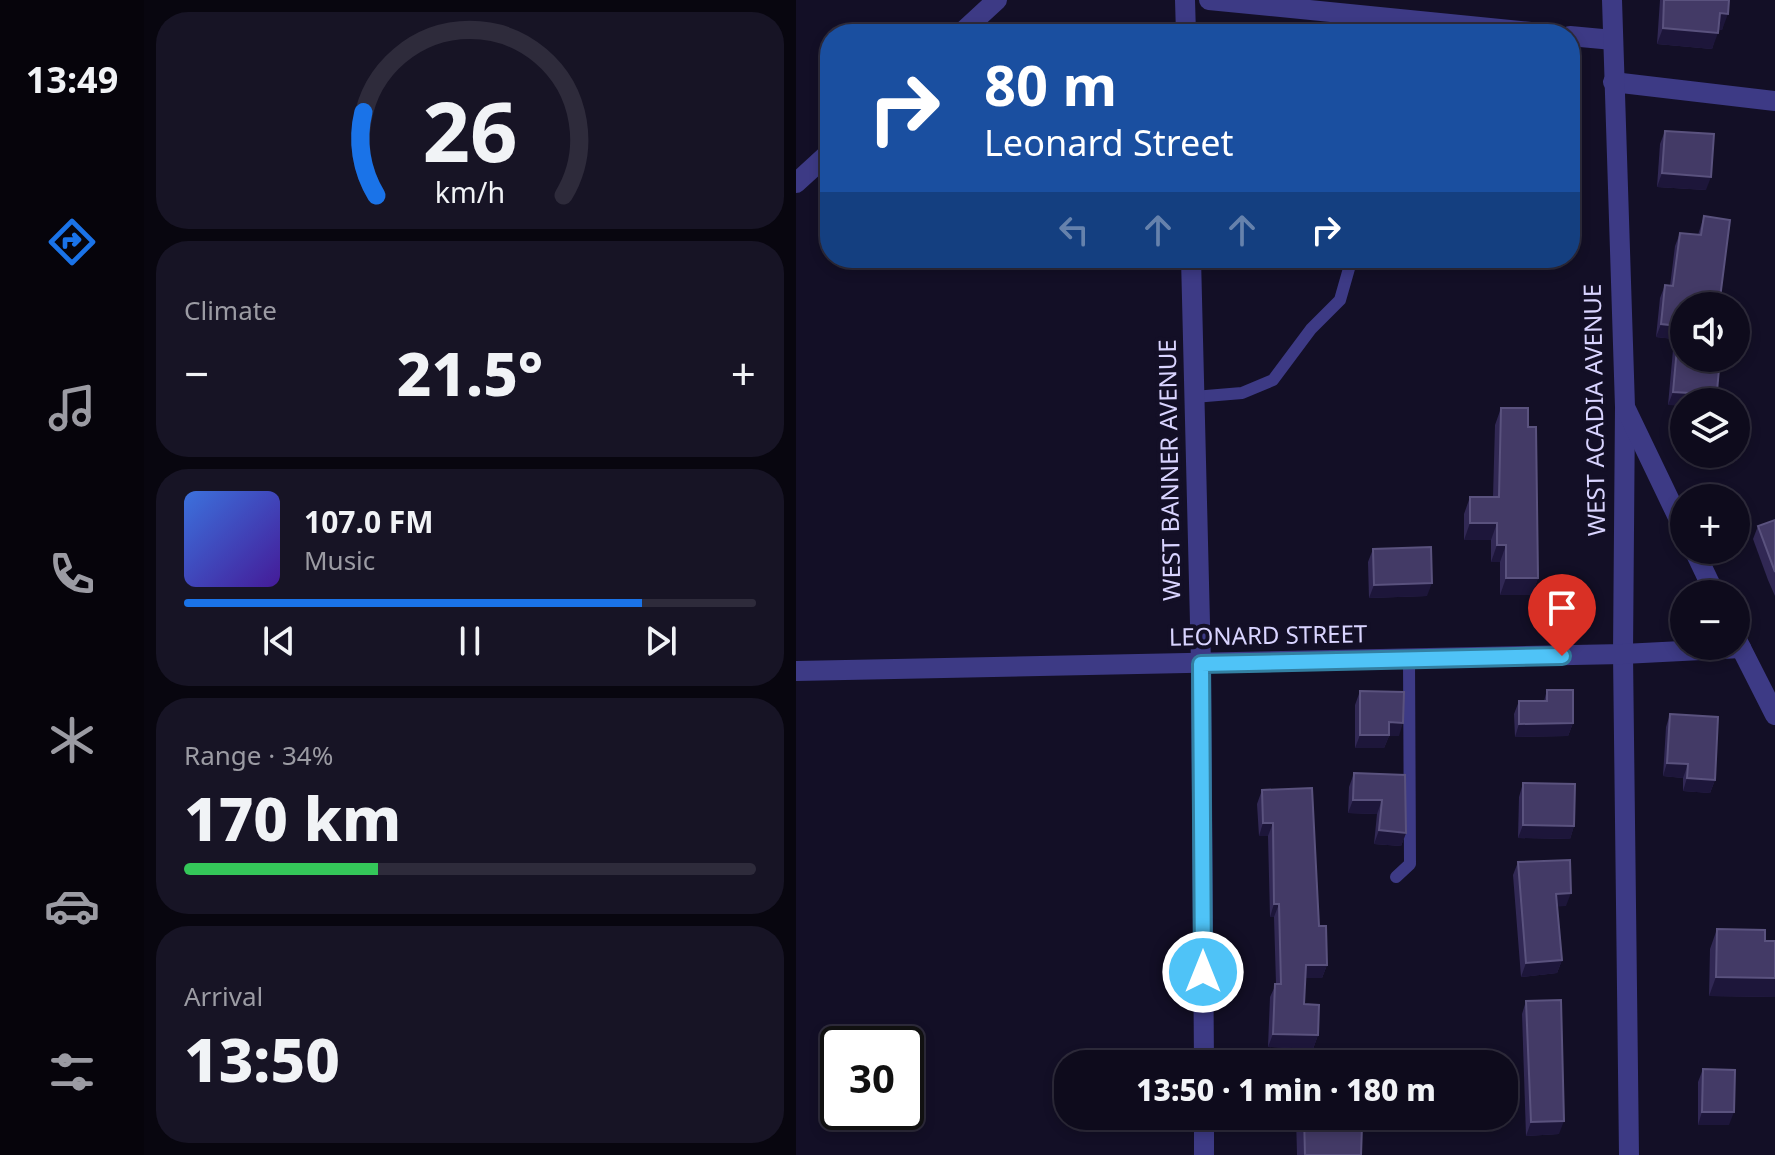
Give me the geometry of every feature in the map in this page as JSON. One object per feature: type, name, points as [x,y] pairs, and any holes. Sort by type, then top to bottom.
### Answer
[{"type":"street","points":[[971,24],[997,0]]},
{"type":"street","points":[[1185,0],[1186,24]]},
{"type":"street","points":[[1209,0],[1423,24]]},
{"type":"street","name":"WEST ACADIA AVENUE","points":[[1612,0],[1625,407],[1623,654],[1629,1155]]},
{"type":"street","points":[[1580,37],[1613,40]]},
{"type":"street","points":[[1613,82],[1775,101]]},
{"type":"street","points":[[796,183],[820,161]]},
{"type":"street","name":"WEST BANNER AVENUE","points":[[1191,268],[1201,664],[1204,1050]]},
{"type":"street","points":[[1625,407],[1670,501]]},
{"type":"street","name":"LEONARD STREET","points":[[796,671],[1623,654],[1670,650]]},
{"type":"street","points":[[1747,660],[1775,715]]},
{"type":"street","points":[[1204,1130],[1204,1155]]},
{"type":"lane","points":[[1194,397],[1242,393],[1273,380],[1311,329],[1340,300],[1349,268]]},
{"type":"lane","points":[[1396,877],[1410,864],[1409,659]]},
{"type":"building","points":[[1664,0],[1729,0],[1728,14],[1720,13],[1718,33],[1663,28]]},
{"type":"building","points":[[1665,131],[1714,134],[1711,177],[1662,173]]},
{"type":"building","points":[[1704,216],[1730,220],[1721,292],[1670,292],[1670,325],[1661,324],[1665,285],[1673,286],[1680,233],[1701,235]]},
{"type":"building","points":[[1675,372],[1719,372],[1717,388],[1673,388]]},
{"type":"building","points":[[1501,408],[1528,408],[1528,427],[1536,427],[1538,578],[1506,578],[1506,545],[1497,545],[1497,523],[1470,523],[1470,497],[1499,497]]},
{"type":"building","points":[[1775,520],[1775,572],[1758,526]]},
{"type":"building","points":[[1431,547],[1432,583],[1374,585],[1373,549]]},
{"type":"building","points":[[1547,690],[1573,690],[1573,723],[1519,724],[1519,701],[1547,701]]},
{"type":"building","points":[[1360,691],[1404,692],[1403,723],[1389,722],[1389,735],[1360,735]]},
{"type":"building","points":[[1670,714],[1718,717],[1715,780],[1687,778],[1688,764],[1667,763]]},
{"type":"building","points":[[1354,773],[1405,775],[1406,833],[1379,830],[1382,800],[1353,800]]},
{"type":"building","points":[[1523,783],[1575,784],[1574,826],[1523,825]]},
{"type":"building","points":[[1312,788],[1319,926],[1326,926],[1327,965],[1306,965],[1304,1004],[1319,1005],[1318,1035],[1273,1034],[1275,984],[1281,984],[1279,904],[1274,904],[1273,823],[1263,823],[1262,790]]},
{"type":"building","points":[[1570,860],[1571,893],[1556,894],[1562,960],[1526,963],[1518,862]]},
{"type":"building","points":[[1717,929],[1765,930],[1765,941],[1775,941],[1775,978],[1716,977]]},
{"type":"building","points":[[1561,1000],[1564,1121],[1531,1122],[1526,1001]]},
{"type":"building","points":[[1703,1069],[1735,1070],[1734,1112],[1702,1112]]},
{"type":"building","points":[[1304,1130],[1362,1130],[1361,1155],[1305,1155]]},
{"type":"route","points":[[1203,972],[1201,664],[1562,656]]}]
